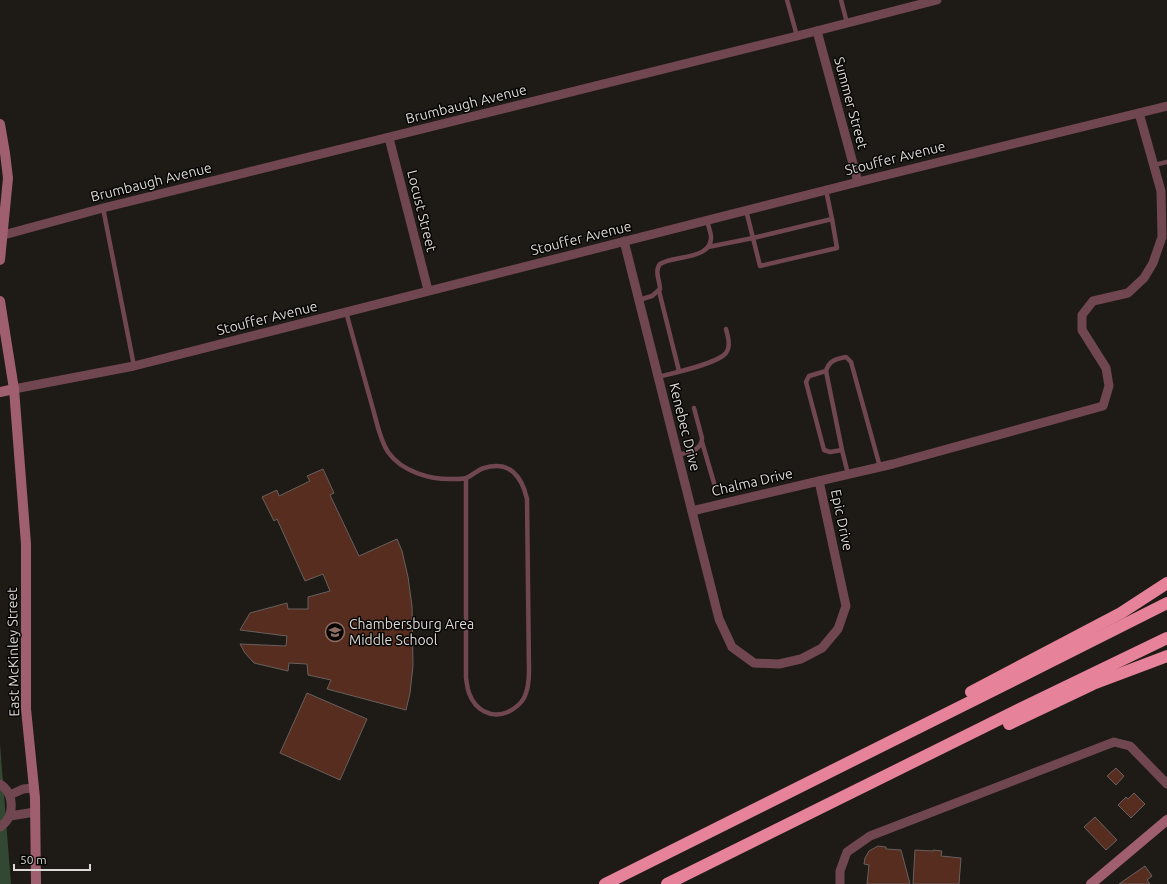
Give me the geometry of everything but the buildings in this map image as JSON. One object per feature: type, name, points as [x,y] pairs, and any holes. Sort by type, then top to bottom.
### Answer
[{"type":"highway","points":[[927,723],[942,708],[1121,613],[1167,582]]},
{"type":"highway","points":[[605,884],[1048,664],[1167,603]]},
{"type":"highway","points":[[667,884],[1167,638]]},
{"type":"highway","points":[[874,782],[922,765],[1093,684],[1167,656]]},
{"type":"street","name":"Brumbaugh Avenue","points":[[1,236],[103,208],[847,24],[937,0]]},
{"type":"street","name":"Summer Street","points":[[817,31],[858,182]]},
{"type":"street","name":"Stouffer Avenue","points":[[0,392],[134,366],[428,290],[1167,106]]},
{"type":"street","points":[[1139,113],[1154,165],[1164,209]]},
{"type":"street","points":[[0,124],[8,178],[7,197],[1,236],[0,260]]},
{"type":"street","name":"Locust Street","points":[[389,138],[428,290]]},
{"type":"street","name":"Epic Drive","points":[[719,619],[732,647],[754,663],[779,664],[801,659],[822,648],[838,629],[846,606],[819,481],[880,467],[1103,406],[1108,386],[1106,368],[1082,330],[1082,315],[1093,301],[1128,293],[1144,278],[1153,263],[1162,237],[1164,209]]},
{"type":"street","name":"Kenebec Drive","points":[[624,241],[719,619]]},
{"type":"street","name":"East McKinley Street","points":[[0,301],[14,389],[26,544],[26,709],[34,788],[36,884]]},
{"type":"street","name":"Chalma Drive","points":[[692,511],[819,481]]},
{"type":"street","points":[[840,884],[840,871],[847,852],[870,836],[1114,742],[1130,746],[1167,784]]},
{"type":"street","points":[[0,784],[4,786],[10,795],[12,805],[10,816],[0,827]]},
{"type":"street","points":[[10,795],[23,789],[34,788]]},
{"type":"street","points":[[10,816],[35,812]]},
{"type":"street","points":[[1091,884],[1167,820]]},
{"type":"lane","points":[[787,0],[796,36]]},
{"type":"lane","points":[[841,0],[847,24]]},
{"type":"lane","points":[[1154,165],[1167,162]]},
{"type":"lane","points":[[746,210],[760,266],[837,248],[826,190]]},
{"type":"lane","points":[[103,208],[134,366]]},
{"type":"lane","points":[[708,247],[753,238],[832,218]]},
{"type":"lane","points":[[639,300],[652,296],[658,291],[660,285],[657,267],[660,264],[705,251],[710,244],[711,236],[707,220]]},
{"type":"lane","points":[[658,291],[679,371]]},
{"type":"lane","points":[[346,312],[382,441],[398,462],[412,471],[445,479],[466,478],[485,467],[497,466],[507,468],[518,476],[524,486],[527,499],[528,686],[523,699],[514,709],[503,714],[491,715],[478,708],[469,694],[466,678],[466,478]]},
{"type":"lane","points":[[658,377],[712,362],[721,358],[728,349],[729,343],[726,330]]},
{"type":"lane","points":[[848,474],[826,371],[832,360],[846,358],[851,362],[880,467]]},
{"type":"lane","points":[[826,371],[809,376],[806,382],[824,450],[830,452],[842,450]]},
{"type":"lane","points":[[694,408],[714,483]]},
{"type":"lane","points":[[678,455],[700,447],[702,442]]},
{"type":"green space","points":[[0,744],[11,884],[0,884]]},
{"type":"place","name":"Chambersburg Area Middle School","points":[[335,632]]}]
